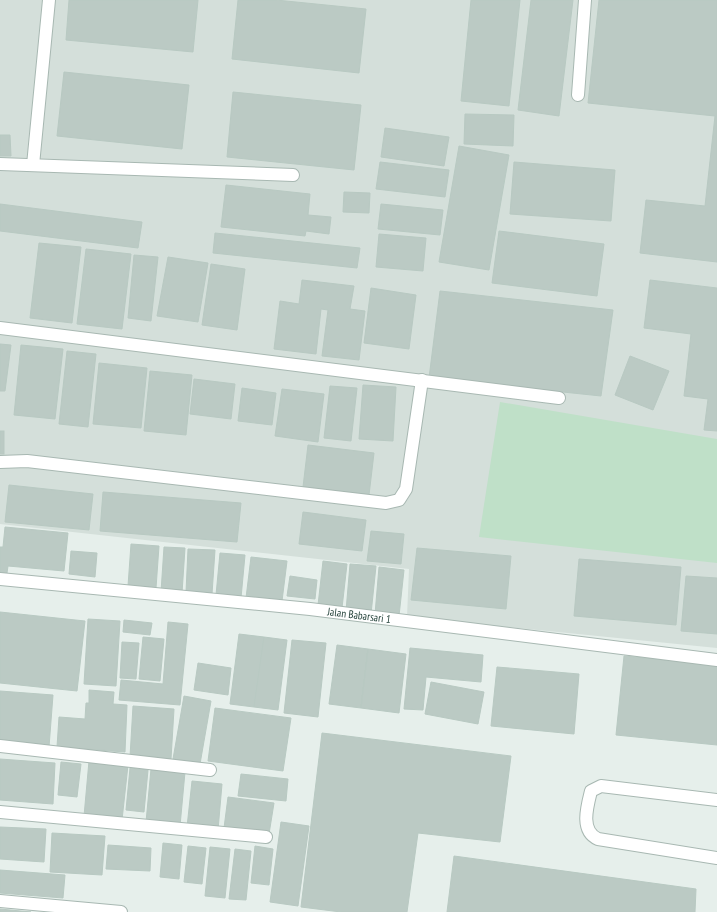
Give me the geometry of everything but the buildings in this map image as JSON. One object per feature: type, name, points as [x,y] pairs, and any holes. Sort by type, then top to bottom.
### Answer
[{"type":"street","points":[[33,165],[48,0]]},
{"type":"street","points":[[578,95],[585,0]]},
{"type":"street","points":[[0,164],[293,175]]},
{"type":"street","points":[[0,328],[559,398]]},
{"type":"street","points":[[0,462],[27,461],[386,503],[399,500],[406,488],[422,380]]},
{"type":"street","name":"Jalan Babarsari 1","points":[[0,579],[310,609],[717,660]]},
{"type":"street","points":[[0,746],[210,770]]},
{"type":"street","points":[[717,800],[601,786],[591,791],[586,809],[587,829],[591,836],[717,858]]},
{"type":"street","points":[[0,812],[266,837]]},
{"type":"street","points":[[0,901],[120,912]]},
{"type":"shaded area","points":[[0,0],[717,0],[717,648],[407,617],[409,569],[0,524]]},
{"type":"green space","points":[[500,402],[717,439],[717,563],[479,537]]}]
